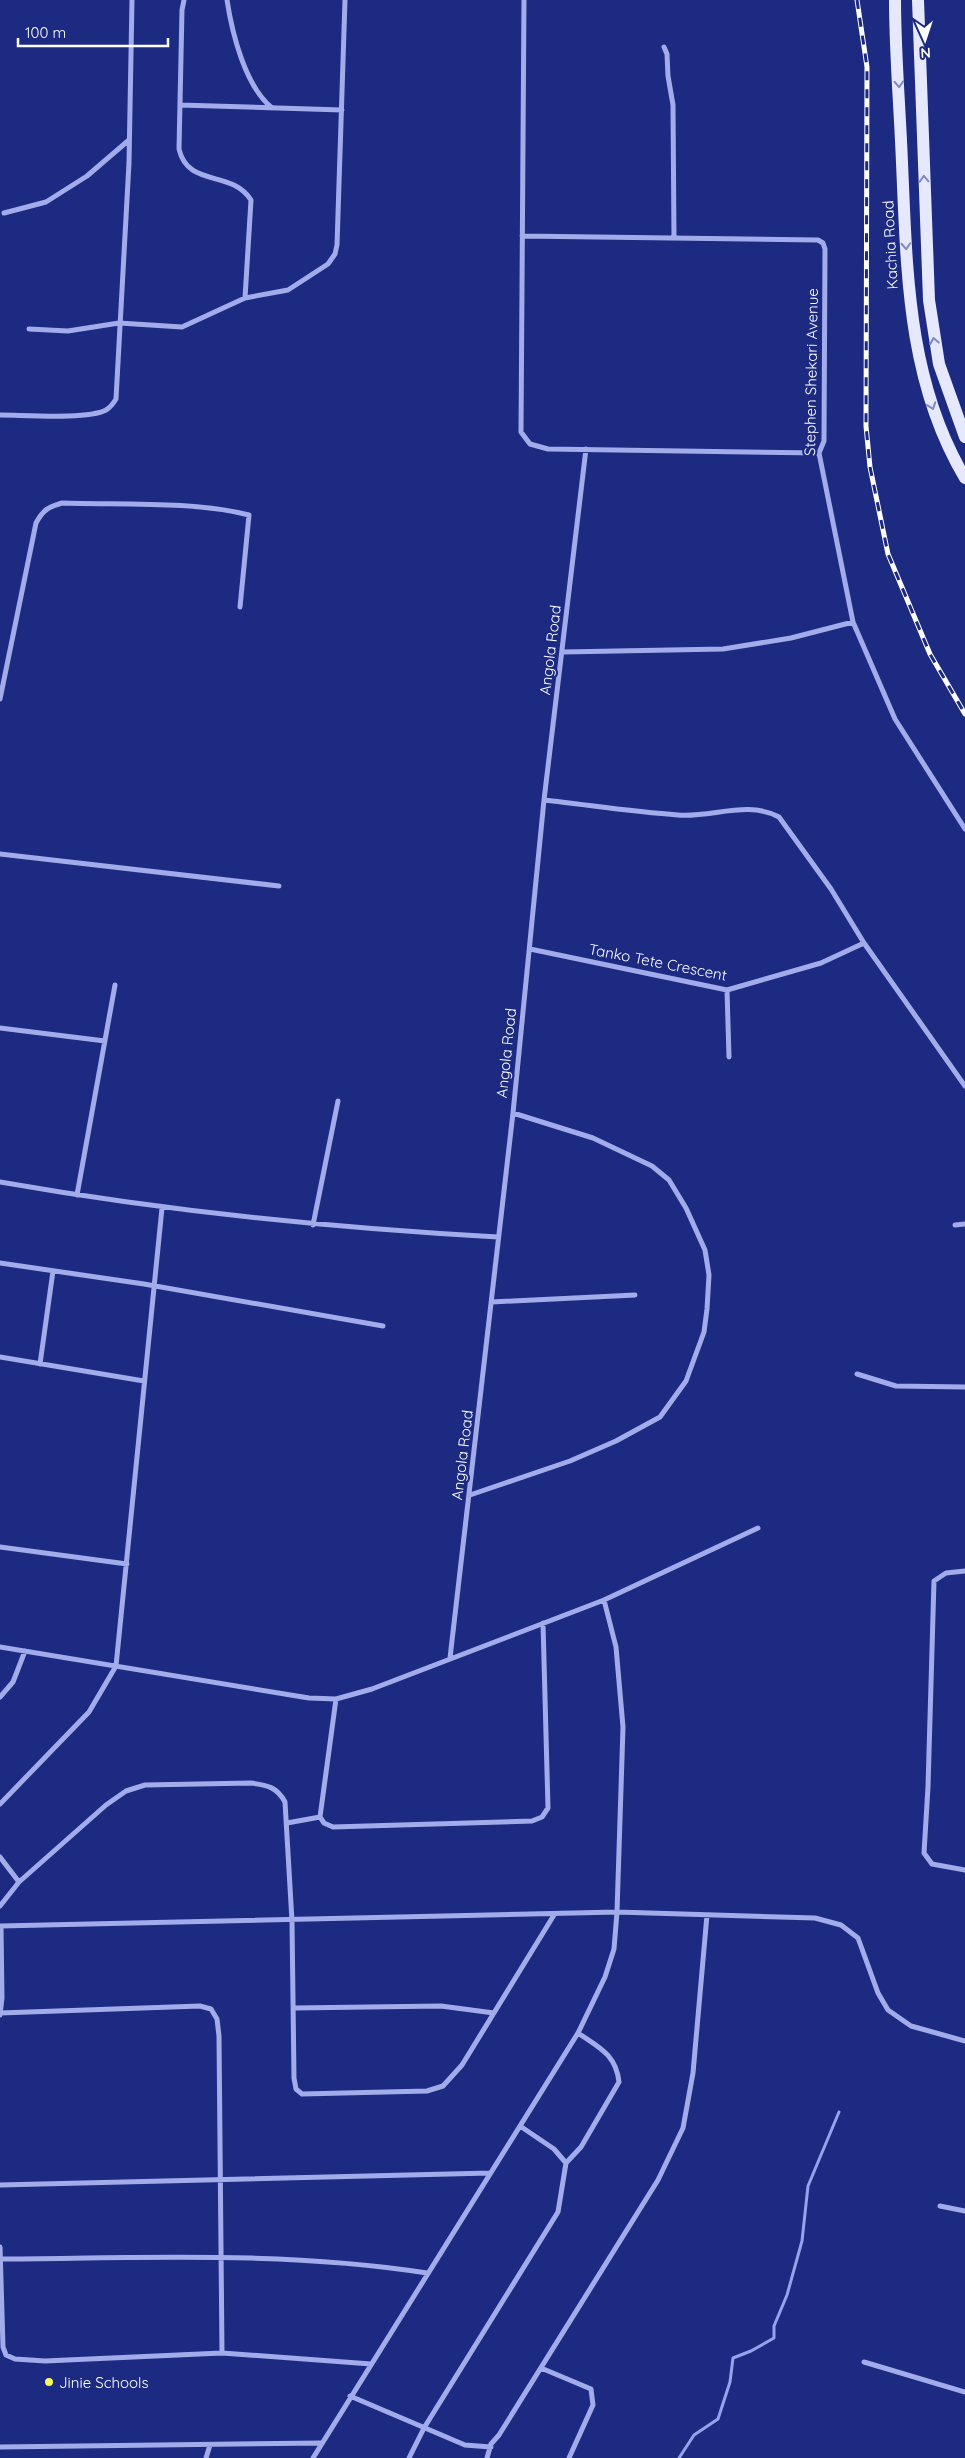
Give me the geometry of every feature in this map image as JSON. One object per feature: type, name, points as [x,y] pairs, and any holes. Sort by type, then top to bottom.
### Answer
[{"type":"main road","name":"Kachia Road","points":[[895,0],[909,300],[921,367],[930,398],[943,436],[965,478]]},
{"type":"main road","points":[[918,0],[928,300],[939,364],[965,437]]},
{"type":"street","points":[[0,415],[87,415],[104,412],[112,406],[116,399],[129,140],[132,0]]},
{"type":"street","points":[[184,0],[179,149],[182,162],[192,171],[230,182],[245,190],[252,200],[245,298]]},
{"type":"street","points":[[227,0],[233,38],[263,100],[273,108]]},
{"type":"street","points":[[29,329],[68,331],[119,323],[182,327],[245,298],[288,290],[328,264],[335,254],[345,0]]},
{"type":"street","points":[[524,0],[521,432],[530,444],[548,449],[819,453]]},
{"type":"street","points":[[522,236],[674,238],[673,106],[668,76],[668,54],[664,47]]},
{"type":"street","points":[[180,105],[342,110]]},
{"type":"street","points":[[4,213],[46,202],[87,176],[129,140]]},
{"type":"street","name":"Stephen Shekari Avenue","points":[[674,238],[818,240],[824,243],[824,441],[819,453],[853,622],[895,719],[965,829]]},
{"type":"street","name":"Angola Road","points":[[450,1658],[513,1113],[544,800],[586,450]]},
{"type":"street","points":[[0,699],[36,523],[42,512],[47,508],[62,503],[198,507],[230,510],[248,516],[240,607]]},
{"type":"street","points":[[563,652],[723,649],[791,638],[853,622]]},
{"type":"street","points":[[544,800],[680,816],[754,808],[769,811],[779,816],[831,889],[864,943],[965,1086]]},
{"type":"street","points":[[0,854],[279,886]]},
{"type":"street","name":"Tanko Tete Crescent","points":[[530,949],[726,990],[821,963],[864,943]]},
{"type":"street","points":[[77,1195],[115,985]]},
{"type":"street","points":[[726,990],[729,1057]]},
{"type":"street","points":[[0,1028],[105,1041]]},
{"type":"street","points":[[313,1225],[338,1101]]},
{"type":"street","points":[[470,1495],[570,1461],[616,1441],[660,1417],[686,1381],[704,1332],[707,1309],[709,1275],[705,1250],[686,1208],[669,1180],[652,1166],[593,1138],[513,1113]]},
{"type":"street","points":[[0,1182],[162,1208],[313,1225],[498,1237]]},
{"type":"street","points":[[0,1804],[89,1712],[116,1666],[162,1208]]},
{"type":"street","points":[[955,1225],[965,1224]]},
{"type":"street","points":[[0,1263],[382,1326]]},
{"type":"street","points":[[40,1364],[53,1271]]},
{"type":"street","points":[[492,1302],[635,1296]]},
{"type":"street","points":[[0,1357],[144,1382]]},
{"type":"street","points":[[857,1374],[896,1386],[965,1387]]},
{"type":"street","points":[[0,1647],[310,1698],[336,1699],[372,1690],[450,1658],[604,1600],[758,1528]]},
{"type":"street","points":[[0,1547],[126,1564]]},
{"type":"street","points":[[965,1572],[946,1573],[934,1580],[928,1786],[924,1846],[927,1859],[932,1864],[965,1870]]},
{"type":"street","points":[[313,2458],[578,2033],[605,1977],[614,1948],[617,1912],[623,1727],[616,1648],[604,1600]]},
{"type":"street","points":[[336,1699],[320,1817],[324,1823],[334,1827],[532,1820],[542,1817],[548,1808],[543,1623]]},
{"type":"street","points":[[0,1697],[13,1682],[25,1651]]},
{"type":"street","points":[[0,1906],[19,1882],[106,1805],[126,1791],[145,1785],[251,1783],[268,1785],[280,1792],[285,1802],[287,1823],[292,1921],[294,2078],[296,2089],[302,2094],[427,2090],[443,2086],[462,2065],[554,1915]]},
{"type":"street","points":[[287,1823],[320,1817]]},
{"type":"street","points":[[0,1857],[19,1882]]},
{"type":"street","points":[[222,2353],[219,2036],[217,2019],[211,2009],[200,2006],[0,2014],[2,1998],[1,1926],[292,1921],[617,1912],[815,1918],[840,1925],[858,1938],[878,1993],[888,2010],[911,2026],[965,2041]]},
{"type":"street","points":[[487,2458],[491,2444],[499,2435],[658,2180],[683,2128],[693,2073],[708,1915]]},
{"type":"street","points":[[294,2008],[441,2006],[494,2013]]},
{"type":"street","points":[[409,2458],[424,2428],[558,2212],[566,2163],[581,2147],[619,2082],[618,2071],[609,2054],[578,2033]]},
{"type":"street","points":[[520,2126],[554,2149],[566,2163]]},
{"type":"street","points":[[0,2185],[490,2173]]},
{"type":"street","points":[[940,2206],[965,2211]]},
{"type":"street","points":[[0,2247],[3,2347],[6,2355],[15,2359],[45,2361],[222,2353],[371,2364]]},
{"type":"street","points":[[0,2259],[222,2258],[335,2262],[382,2266],[427,2273]]},
{"type":"street","points":[[864,2362],[965,2392]]},
{"type":"street","points":[[541,2368],[591,2390],[594,2397],[593,2405],[569,2458]]},
{"type":"street","points":[[350,2396],[465,2445],[491,2447]]},
{"type":"street","points":[[0,2447],[321,2443]]},
{"type":"street","points":[[206,2458],[210,2444]]},
{"type":"waterway","points":[[679,2458],[694,2435],[718,2419],[730,2382],[733,2358],[751,2351],[774,2338],[774,2326],[787,2295],[802,2241],[808,2186],[839,2112]]},
{"type":"railway","points":[[857,0],[867,67],[866,426],[870,467],[888,554],[930,654],[965,714]]},
{"type":"place","name":"Jinie Schools","points":[[49,2382]]}]
